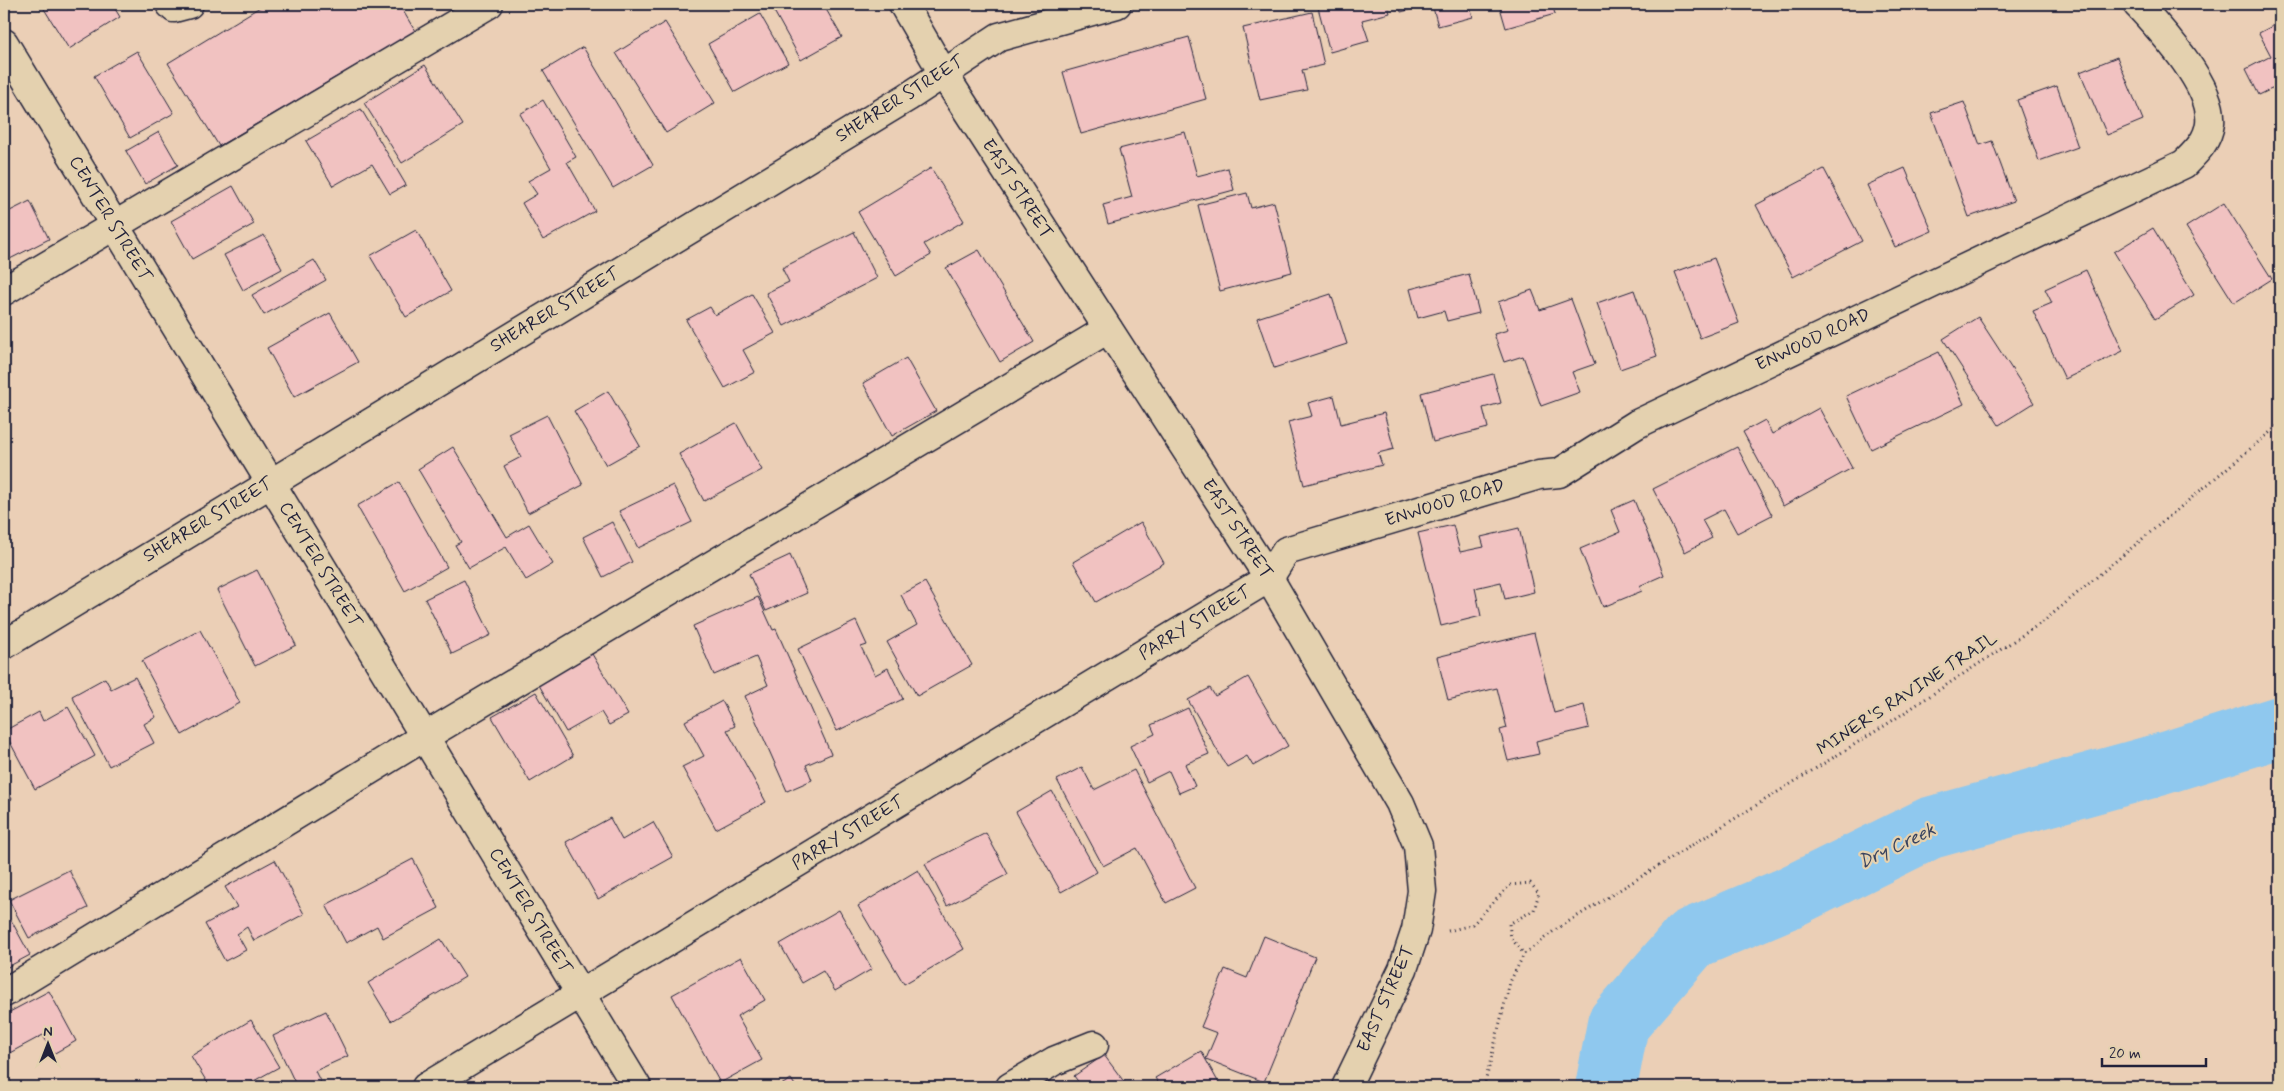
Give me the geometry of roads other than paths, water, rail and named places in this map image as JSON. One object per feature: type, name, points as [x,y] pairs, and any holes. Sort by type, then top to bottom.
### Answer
[{"type":"street","points":[[170,4],[174,8],[190,4]]},
{"type":"street","points":[[4,291],[489,4]]},
{"type":"street","name":"EAST STREET","points":[[903,4],[943,74],[1269,578],[1400,804],[1418,846],[1422,891],[1416,930],[1403,969],[1346,1087]]},
{"type":"street","name":"SHEARER STREET","points":[[4,645],[908,97],[999,37],[1117,4]]},
{"type":"street","name":"ENWOOD ROAD","points":[[1269,578],[1286,551],[1539,476],[1558,473],[1637,424],[2184,164],[2202,147],[2210,122],[2205,94],[2177,47],[2137,4]]},
{"type":"street","name":"CENTER STREET","points":[[4,43],[637,1087]]},
{"type":"street","points":[[4,993],[424,737],[1108,329]]},
{"type":"street","name":"PARRY STREET","points":[[426,1087],[1269,578]]},
{"type":"street","points":[[1010,1087],[1054,1061],[1094,1045]]},
{"type":"waterway","name":"Dry Creek","points":[[1606,1087],[1618,1024],[1691,939],[1788,898],[1930,828],[2158,765],[2280,727]]}]
